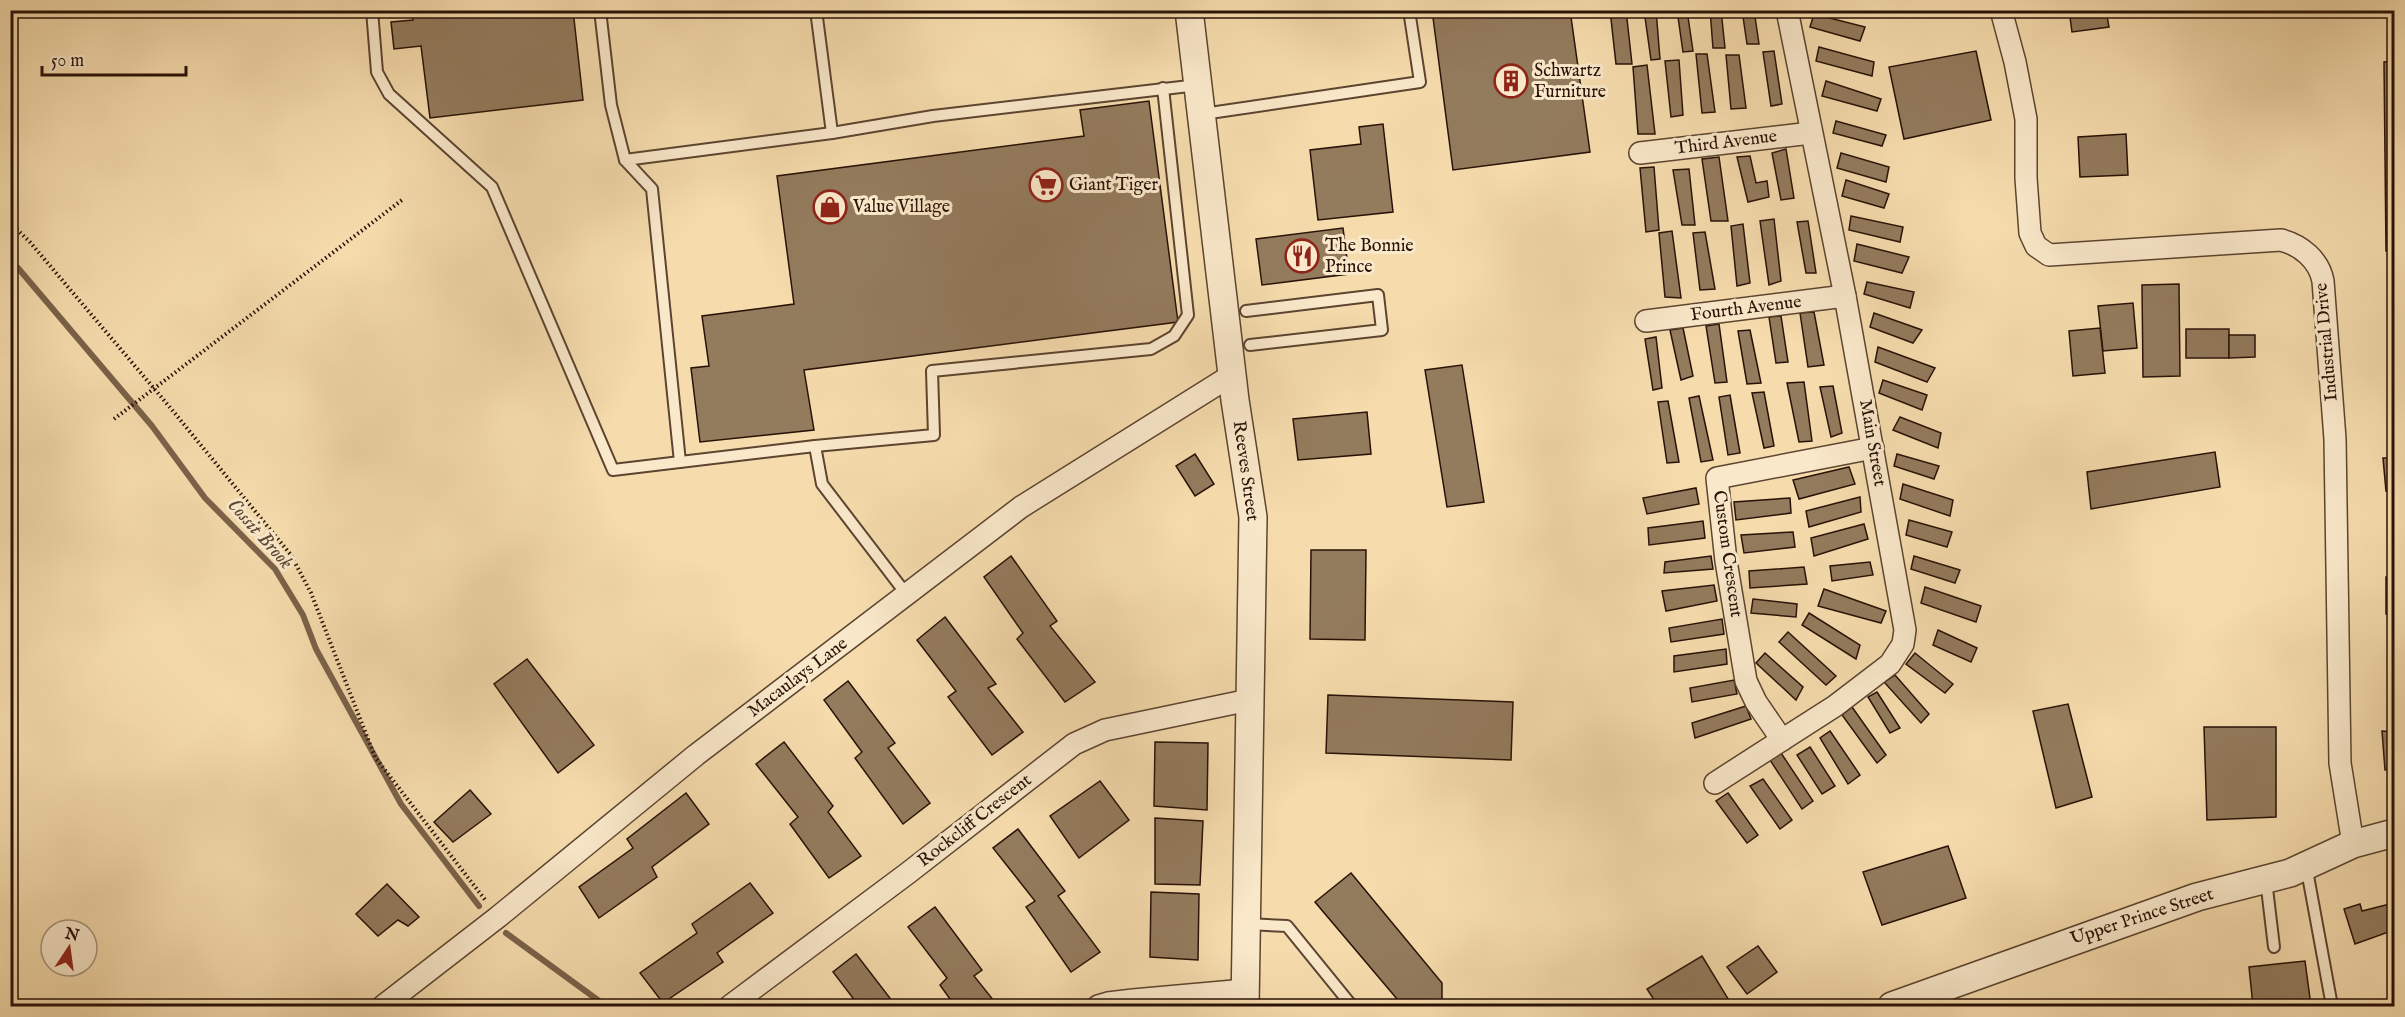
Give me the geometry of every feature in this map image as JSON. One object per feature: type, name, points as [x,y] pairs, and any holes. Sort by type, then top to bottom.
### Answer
[{"type":"street","name":"Reeves Street","points":[[1189,10],[1232,375],[1253,517],[1245,998]]},
{"type":"street","name":"Main Street","points":[[1715,783],[1835,706],[1890,663],[1903,644],[1904,620],[1845,296],[1787,10]]},
{"type":"street","name":"Industrial Drive","points":[[2001,10],[2024,100],[2030,232],[2039,250],[2049,255],[2281,240],[2301,249],[2320,270],[2323,281],[2335,439],[2340,764],[2353,844]]},
{"type":"street","name":"Third Avenue","points":[[1640,153],[1811,133]]},
{"type":"street","name":"Fourth Avenue","points":[[1646,321],[1845,296]]},
{"type":"street","name":"Macaulays Lane","points":[[383,1006],[498,917],[696,755],[1021,507],[1232,375]]},
{"type":"street","name":"Custom Crescent","points":[[1782,740],[1756,702],[1746,681],[1726,561],[1717,478],[1872,448]]},
{"type":"street","name":"Rockcliff Crescent","points":[[730,1006],[1074,744],[1105,730],[1249,700]]},
{"type":"street","name":"Upper Prince Street","points":[[1892,1006],[2197,897],[2266,879],[2306,865],[2353,844],[2394,833]]},
{"type":"street","points":[[1098,1006],[1133,1000],[1245,998]]},
{"type":"lane","points":[[372,10],[377,72],[389,94],[492,187],[613,470],[814,446],[934,435],[932,371],[1151,349],[1174,336],[1188,315],[1163,88]]},
{"type":"lane","points":[[600,10],[611,105],[625,160],[652,189],[680,462]]},
{"type":"lane","points":[[816,10],[832,133]]},
{"type":"lane","points":[[1202,114],[1420,82],[1409,10]]},
{"type":"lane","points":[[625,160],[832,133],[933,116],[1198,85]]},
{"type":"lane","points":[[1246,311],[1378,295],[1382,330],[1250,345]]},
{"type":"lane","points":[[814,446],[822,484],[907,596]]},
{"type":"lane","points":[[2306,865],[2332,1006]]},
{"type":"lane","points":[[2266,879],[2274,947]]},
{"type":"lane","points":[[1246,924],[1287,926],[1352,1006]]},
{"type":"path","points":[[114,419],[402,200]]},
{"type":"path","points":[[10,223],[29,241],[154,388],[291,555],[310,593],[375,757],[498,917]]},
{"type":"building","points":[[412,10],[573,10],[583,100],[430,118],[421,46],[394,49],[391,22],[413,20]]},
{"type":"building","name":"Schwartz Furniture","points":[[1432,10],[1570,10],[1590,152],[1453,170]]},
{"type":"building","points":[[1610,10],[1626,10],[1632,64],[1616,64]]},
{"type":"building","points":[[1644,10],[1656,10],[1660,59],[1651,60]]},
{"type":"building","points":[[1677,10],[1687,10],[1693,51],[1683,52]]},
{"type":"building","points":[[1710,10],[1721,10],[1725,48],[1713,48]]},
{"type":"building","points":[[1742,10],[1754,10],[1759,44],[1747,44]]},
{"type":"building","points":[[2069,10],[2106,10],[2109,27],[2072,32]]},
{"type":"building","points":[[1814,14],[1865,27],[1860,41],[1810,27]]},
{"type":"building","points":[[1819,47],[1874,62],[1872,76],[1816,61]]},
{"type":"building","points":[[1774,51],[1782,104],[1771,106],[1763,52]]},
{"type":"building","points":[[1976,51],[1991,120],[1904,139],[1889,67]]},
{"type":"building","points":[[1696,54],[1707,54],[1715,112],[1702,113]]},
{"type":"building","points":[[1726,55],[1739,55],[1746,108],[1731,109]]},
{"type":"building","points":[[1679,60],[1683,115],[1671,117],[1665,61]]},
{"type":"building","points":[[2394,61],[2394,250],[2386,251],[2384,62]]},
{"type":"building","points":[[1647,65],[1655,134],[1638,134],[1633,67]]},
{"type":"building","points":[[1826,81],[1881,99],[1877,111],[1822,96]]},
{"type":"building","points":[[1149,101],[1178,322],[804,370],[814,430],[700,442],[691,368],[709,366],[702,316],[794,304],[777,176],[1084,136],[1080,110]]},
{"type":"building","points":[[1836,121],[1886,135],[1882,146],[1833,133]]},
{"type":"building","points":[[1383,124],[1393,212],[1318,220],[1310,150],[1361,144],[1359,127]]},
{"type":"building","points":[[2126,134],[2128,175],[2080,177],[2078,137]]},
{"type":"building","points":[[1786,149],[1794,198],[1781,200],[1772,153]]},
{"type":"building","points":[[1841,153],[1889,167],[1886,182],[1837,168]]},
{"type":"building","points":[[1750,156],[1756,183],[1767,181],[1769,197],[1748,202],[1737,157]]},
{"type":"building","points":[[1719,157],[1728,221],[1711,221],[1702,159]]},
{"type":"building","points":[[1654,167],[1659,230],[1646,232],[1640,168]]},
{"type":"building","points":[[1689,169],[1695,225],[1682,225],[1673,170]]},
{"type":"building","points":[[1846,180],[1889,194],[1884,208],[1842,196]]},
{"type":"building","points":[[1851,216],[1903,227],[1900,242],[1849,230]]},
{"type":"building","points":[[1774,219],[1781,281],[1769,285],[1760,221]]},
{"type":"building","points":[[1808,221],[1816,273],[1806,273],[1797,222]]},
{"type":"building","points":[[1743,224],[1750,283],[1737,286],[1731,226]]},
{"type":"building","name":"The Bonnie Prince","points":[[1343,228],[1349,274],[1262,285],[1256,239]]},
{"type":"building","points":[[1672,231],[1681,298],[1665,297],[1659,233]]},
{"type":"building","points":[[1705,232],[1715,289],[1700,290],[1693,233]]},
{"type":"building","points":[[1857,244],[1909,257],[1902,273],[1854,261]]},
{"type":"building","points":[[1867,282],[1914,292],[1910,308],[1864,294]]},
{"type":"building","points":[[2179,284],[2180,376],[2143,377],[2142,285]]},
{"type":"building","points":[[2133,303],[2137,348],[2103,351],[2098,306]]},
{"type":"building","points":[[1814,312],[1824,365],[1808,367],[1800,313]]},
{"type":"building","points":[[1874,313],[1922,330],[1913,343],[1870,327]]},
{"type":"building","points":[[1781,316],[1788,362],[1776,363],[1769,317]]},
{"type":"building","points":[[1719,324],[1727,382],[1715,383],[1706,326]]},
{"type":"building","points":[[1683,328],[1693,376],[1681,380],[1670,330]]},
{"type":"building","points":[[2100,328],[2105,373],[2073,376],[2069,331]]},
{"type":"building","points":[[2186,329],[2229,329],[2229,358],[2186,358]]},
{"type":"building","points":[[1750,330],[1761,383],[1747,384],[1738,331]]},
{"type":"building","points":[[2229,335],[2255,335],[2255,357],[2229,358]]},
{"type":"building","points":[[1656,337],[1662,388],[1653,390],[1645,339]]},
{"type":"building","points":[[1878,347],[1935,368],[1927,382],[1875,362]]},
{"type":"building","points":[[1462,365],[1484,502],[1447,507],[1425,370]]},
{"type":"building","points":[[1883,380],[1927,395],[1922,410],[1879,393]]},
{"type":"building","points":[[1804,382],[1812,441],[1799,442],[1787,383]]},
{"type":"building","points":[[1833,386],[1842,433],[1831,437],[1820,387]]},
{"type":"building","points":[[1764,392],[1774,446],[1764,448],[1752,393]]},
{"type":"building","points":[[1730,395],[1740,453],[1728,455],[1719,397]]},
{"type":"building","points":[[1699,396],[1713,460],[1701,462],[1689,398]]},
{"type":"building","points":[[1668,401],[1679,462],[1667,463],[1658,402]]},
{"type":"building","points":[[1367,412],[1371,454],[1298,460],[1293,419]]},
{"type":"building","points":[[1900,417],[1941,433],[1938,448],[1893,430]]},
{"type":"building","points":[[2215,452],[2220,487],[2091,509],[2087,472]]},
{"type":"building","points":[[1195,454],[1214,484],[1195,496],[1176,466]]},
{"type":"building","points":[[1897,454],[1939,466],[1934,479],[1894,466]]},
{"type":"building","points":[[2383,458],[2394,458],[2394,491],[2386,491]]},
{"type":"building","points":[[1849,467],[1855,484],[1799,499],[1793,480]]},
{"type":"building","points":[[1903,484],[1953,500],[1950,516],[1900,499]]},
{"type":"building","points":[[1696,488],[1699,504],[1647,514],[1643,498]]},
{"type":"building","points":[[1860,497],[1861,512],[1809,527],[1806,511]]},
{"type":"building","points":[[1790,498],[1791,513],[1736,520],[1734,502]]},
{"type":"building","points":[[1909,520],[1952,532],[1947,547],[1906,535]]},
{"type":"building","points":[[1703,521],[1705,538],[1649,545],[1648,528]]},
{"type":"building","points":[[1864,524],[1868,539],[1814,556],[1811,538]]},
{"type":"building","points":[[1793,532],[1795,547],[1744,553],[1741,535]]},
{"type":"building","points":[[1311,550],[1366,550],[1365,640],[1310,639]]},
{"type":"building","points":[[1011,556],[1057,621],[1050,626],[1095,682],[1065,702],[1017,639],[1023,633],[984,577]]},
{"type":"building","points":[[1711,556],[1713,569],[1664,573],[1665,562]]},
{"type":"building","points":[[1914,556],[1960,570],[1955,583],[1911,569]]},
{"type":"building","points":[[1870,562],[1873,575],[1832,581],[1830,566]]},
{"type":"building","points":[[1804,567],[1807,584],[1750,588],[1749,571]]},
{"type":"building","points":[[2386,577],[2394,578],[2394,614],[2386,614]]},
{"type":"building","points":[[1714,585],[1717,601],[1666,611],[1662,591]]},
{"type":"building","points":[[1925,587],[1981,606],[1976,622],[1921,603]]},
{"type":"building","points":[[1824,589],[1886,611],[1881,623],[1818,606]]},
{"type":"building","points":[[1753,599],[1797,604],[1796,617],[1751,613]]},
{"type":"building","points":[[1809,613],[1860,645],[1856,659],[1802,625]]},
{"type":"building","points":[[945,617],[996,684],[988,688],[1023,732],[992,755],[948,697],[956,691],[917,640]]},
{"type":"building","points":[[1722,619],[1724,634],[1671,642],[1669,628]]},
{"type":"building","points":[[1938,630],[1977,648],[1971,662],[1933,645]]},
{"type":"building","points":[[1788,632],[1836,676],[1826,685],[1779,642]]},
{"type":"building","points":[[1726,649],[1727,664],[1674,672],[1674,656]]},
{"type":"building","points":[[1765,653],[1803,687],[1796,700],[1756,663]]},
{"type":"building","points":[[1915,653],[1953,684],[1945,693],[1906,664]]},
{"type":"building","points":[[527,659],[594,745],[558,773],[494,684]]},
{"type":"building","points":[[1895,675],[1929,714],[1921,723],[1884,682]]},
{"type":"building","points":[[1734,680],[1737,694],[1692,702],[1690,688]]},
{"type":"building","points":[[848,681],[895,743],[888,748],[930,803],[903,824],[855,758],[862,752],[824,700]]},
{"type":"building","points":[[1877,692],[1900,728],[1890,733],[1868,697]]},
{"type":"building","points":[[1328,695],[1513,702],[1511,760],[1326,753]]},
{"type":"building","points":[[2068,704],[2092,797],[2056,808],[2033,711]]},
{"type":"building","points":[[1746,706],[1751,719],[1695,738],[1692,723]]},
{"type":"building","points":[[1852,707],[1886,755],[1877,763],[1842,715]]},
{"type":"building","points":[[2204,727],[2276,727],[2276,817],[2207,820]]},
{"type":"building","points":[[1830,731],[1860,775],[1848,784],[1820,738]]},
{"type":"building","points":[[2382,731],[2394,732],[2394,769],[2385,770]]},
{"type":"building","points":[[784,742],[833,806],[828,812],[861,856],[829,878],[790,824],[798,817],[756,764]]},
{"type":"building","points":[[1155,742],[1208,743],[1207,810],[1154,806]]},
{"type":"building","points":[[1810,747],[1835,786],[1822,794],[1797,755]]},
{"type":"building","points":[[1781,753],[1813,801],[1802,809],[1770,760]]},
{"type":"building","points":[[1763,779],[1792,820],[1780,829],[1750,786]]},
{"type":"building","points":[[1100,781],[1129,820],[1079,858],[1050,816]]},
{"type":"building","points":[[470,790],[491,814],[453,842],[434,822]]},
{"type":"building","points":[[686,793],[709,824],[652,867],[657,877],[599,918],[579,887],[633,848],[627,839]]},
{"type":"building","points":[[1728,793],[1758,835],[1747,843],[1716,801]]},
{"type":"building","points":[[1155,818],[1203,821],[1200,885],[1155,884]]},
{"type":"building","points":[[1018,829],[1065,891],[1058,896],[1100,952],[1071,972],[1026,907],[1035,901],[993,848]]},
{"type":"building","points":[[1948,846],[1966,898],[1882,925],[1863,872]]},
{"type":"building","points":[[1351,873],[1442,983],[1442,1006],[1403,1006],[1315,902]]},
{"type":"building","points":[[750,883],[773,913],[717,953],[723,962],[663,1003],[640,973],[697,933],[692,924]]},
{"type":"building","points":[[387,884],[419,917],[408,926],[398,920],[378,936],[356,914]]},
{"type":"building","points":[[1151,892],[1199,894],[1198,960],[1150,957]]},
{"type":"building","points":[[2360,904],[2362,911],[2390,904],[2394,917],[2394,930],[2355,944],[2344,909]]},
{"type":"building","points":[[935,907],[982,970],[974,976],[998,1006],[955,1006],[940,985],[947,978],[908,927]]},
{"type":"building","points":[[1758,946],[1777,972],[1747,994],[1727,967]]},
{"type":"building","points":[[856,954],[896,1006],[859,1006],[833,972]]},
{"type":"building","points":[[1702,956],[1730,1002],[1724,1006],[1658,1006],[1647,989]]},
{"type":"building","points":[[2305,961],[2311,1006],[2253,1006],[2249,967]]},
{"type":"waterway","name":"Cossit Brook","points":[[18,268],[152,426],[205,498],[275,569],[303,615],[316,649],[401,804],[479,906]]},
{"type":"waterway","name":"Cossit Brook","points":[[506,933],[606,1006]]},
{"type":"place","name":"Schwartz Furniture","points":[[1511,81]]},
{"type":"place","name":"Giant Tiger","points":[[1046,185]]},
{"type":"place","name":"Value Village","points":[[830,207]]},
{"type":"place","name":"The Bonnie Prince","points":[[1302,256]]}]
